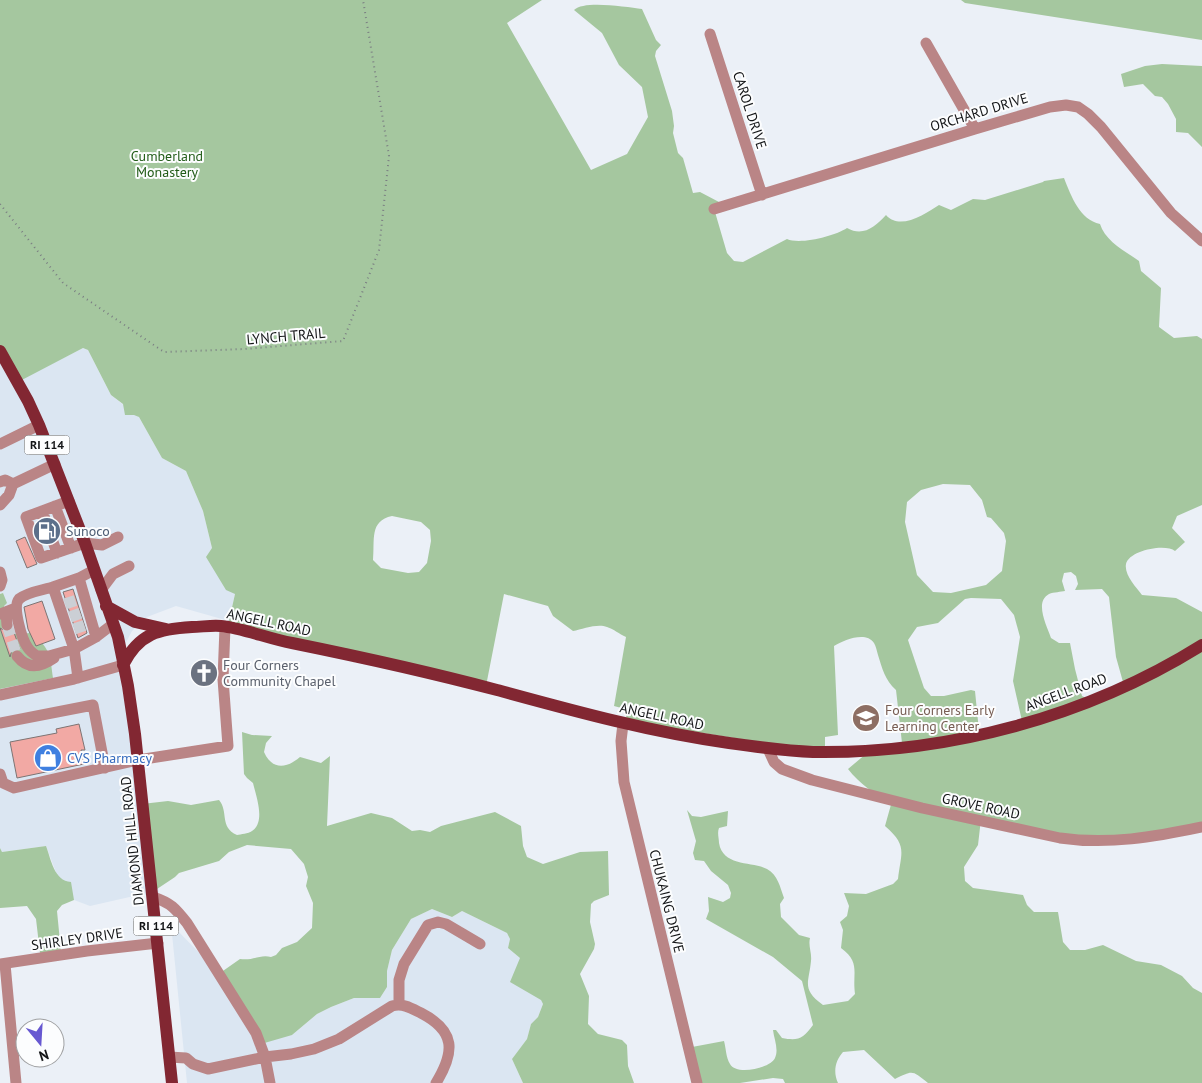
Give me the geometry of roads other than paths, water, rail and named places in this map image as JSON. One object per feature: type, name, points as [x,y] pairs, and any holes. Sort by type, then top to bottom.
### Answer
[{"type":"main road","name":"DIAMOND HILL ROAD","points":[[0,351],[39,425],[85,543],[118,637],[130,696],[138,760],[172,1083]]},
{"type":"main road","points":[[106,606],[135,622],[166,629]]},
{"type":"main road","name":"ANGELL ROAD","points":[[123,665],[136,644],[142,639],[166,629],[220,626],[464,681],[623,724],[692,739],[768,749],[812,752],[873,750],[927,744],[978,735],[1036,720],[1098,698],[1157,671],[1202,645]]},
{"type":"street","name":"CAROL DRIVE","points":[[710,34],[762,195]]},
{"type":"street","points":[[926,43],[975,129]]},
{"type":"street","name":"ORCHARD DRIVE","points":[[714,209],[975,129],[1050,107],[1066,105],[1078,107],[1088,114],[1101,127],[1171,213],[1202,241]]},
{"type":"street","points":[[0,444],[39,425]]},
{"type":"street","points":[[0,505],[8,495],[13,484],[55,464]]},
{"type":"street","points":[[0,482],[5,480],[13,484]]},
{"type":"street","points":[[69,501],[26,517],[41,558],[85,543],[102,545],[118,537]]},
{"type":"street","points":[[55,506],[71,548]]},
{"type":"street","points":[[42,511],[46,524]]},
{"type":"street","points":[[52,539],[57,553]]},
{"type":"street","points":[[101,590],[113,574],[129,566]]},
{"type":"street","points":[[7,625],[7,611],[18,600],[26,595],[79,578],[94,570]]},
{"type":"street","points":[[79,578],[81,599],[89,624],[96,637]]},
{"type":"street","points":[[53,587],[71,630],[78,678]]},
{"type":"street","points":[[7,611],[18,622],[27,648],[37,656],[49,656],[74,649],[96,637],[113,624]]},
{"type":"street","points":[[0,774],[3,783],[14,788],[138,760],[228,746],[223,679],[225,627]]},
{"type":"street","points":[[17,656],[23,664],[34,666],[49,662],[62,652]]},
{"type":"street","points":[[0,695],[78,678],[123,665]]},
{"type":"street","points":[[0,723],[93,705],[105,768]]},
{"type":"street","name":"CHUKAING DRIVE","points":[[623,724],[621,741],[624,782],[697,1083]]},
{"type":"street","name":"GROVE ROAD","points":[[768,749],[774,762],[782,769],[812,780],[922,808],[1060,838],[1079,841],[1123,840],[1156,837],[1202,827]]},
{"type":"street","points":[[153,897],[168,902],[187,923],[256,1033],[265,1057],[270,1083]]},
{"type":"street","points":[[399,1004],[399,980],[404,964],[428,925],[438,922],[446,924],[480,944]]},
{"type":"street","name":"SHIRLEY DRIVE","points":[[2,964],[87,951],[158,943]]},
{"type":"street","points":[[2,964],[16,1083]]},
{"type":"street","points":[[169,1057],[186,1058],[193,1064],[208,1069],[314,1049],[339,1039],[392,1006],[399,1004],[433,1019],[444,1030],[449,1046],[449,1057],[436,1083]]},
{"type":"tunnel","points":[[65,604],[77,600]]},
{"type":"tunnel","points":[[70,617],[81,613]]},
{"type":"tunnel","points":[[7,625],[17,656]]},
{"type":"tunnel","points":[[74,629],[86,625]]},
{"type":"place","name":"Sunoco","points":[[47,531]]},
{"type":"place","name":"Four Corners Community Chapel","points":[[204,673]]},
{"type":"place","name":"Four Corners Early Learning Center","points":[[866,718]]},
{"type":"place","name":"CVS Pharmacy","points":[[48,758]]},
{"type":"park label","name":"Cumberland Monastery","points":[[167,164]]}]
